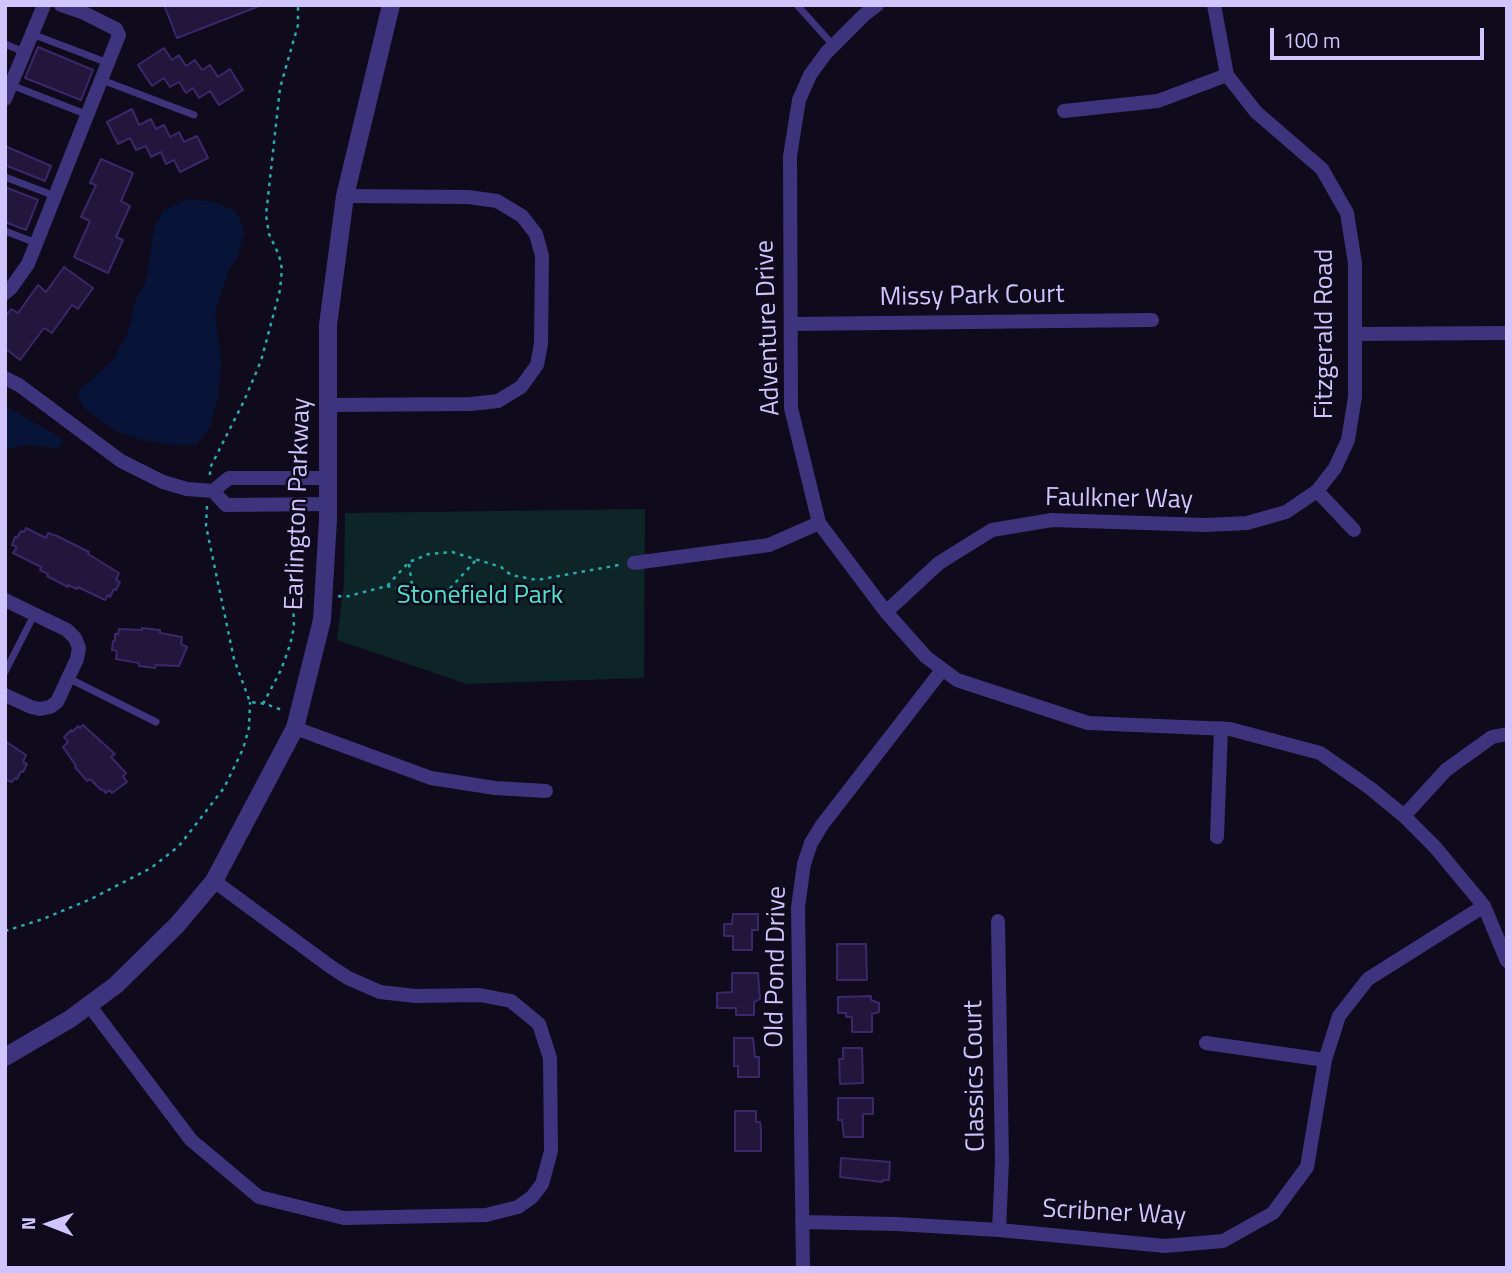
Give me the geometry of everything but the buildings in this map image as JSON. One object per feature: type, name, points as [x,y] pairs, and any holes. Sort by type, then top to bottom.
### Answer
[{"type":"street","points":[[5,99],[44,5]]},
{"type":"street","points":[[5,293],[28,264],[119,35],[116,29],[85,9],[61,5]]},
{"type":"street","name":"Earlington Parkway","points":[[5,1057],[70,1019],[116,985],[177,925],[214,881],[297,722],[322,620],[329,504],[328,325],[345,196],[391,5]]},
{"type":"street","name":"Adventure Drive","points":[[877,5],[833,45],[810,75],[799,100],[793,127],[790,156],[791,408],[819,523],[886,612],[926,657],[957,680],[1087,723],[1221,728],[1320,753],[1370,788],[1404,816],[1435,847],[1484,906],[1507,961]]},
{"type":"street","name":"Fitzgerald Road","points":[[1214,5],[1227,75],[1256,112],[1322,169],[1347,213],[1355,263],[1353,419],[1348,440],[1335,468],[1317,491]]},
{"type":"street","points":[[1064,111],[1158,101],[1227,75]]},
{"type":"street","points":[[329,404],[471,404],[498,401],[521,387],[537,365],[541,344],[542,257],[536,234],[522,216],[497,201],[468,197],[345,196]]},
{"type":"street","name":"Missy Park Court","points":[[792,324],[1152,320]]},
{"type":"street","points":[[1356,334],[1507,333]]},
{"type":"street","points":[[5,378],[135,470],[163,482],[187,489],[211,491],[226,505],[329,504]]},
{"type":"street","points":[[211,491],[229,478],[329,478]]},
{"type":"street","points":[[1317,491],[1354,530]]},
{"type":"street","name":"Faulkner Way","points":[[886,612],[939,563],[992,530],[1052,520],[1206,525],[1247,523],[1286,512],[1317,491]]},
{"type":"street","points":[[635,563],[769,545],[819,523]]},
{"type":"street","points":[[5,600],[67,630],[75,638],[79,648],[57,702],[50,707],[32,707],[5,695]]},
{"type":"street","name":"Old Pond Drive","points":[[803,1268],[798,907],[804,863],[811,843],[822,825],[942,670]]},
{"type":"street","points":[[297,722],[431,778],[495,788],[546,791]]},
{"type":"street","points":[[1217,837],[1221,728]]},
{"type":"street","points":[[1404,816],[1446,770],[1492,737],[1507,734]]},
{"type":"street","points":[[89,1005],[191,1140],[259,1196],[344,1218],[486,1215],[518,1207],[532,1197],[542,1184],[551,1151],[550,1058],[540,1024],[512,1001],[480,995],[415,996],[380,992],[348,978],[214,881]]},
{"type":"street","name":"Scribner Way","points":[[802,1222],[999,1230],[1165,1246],[1223,1241],[1273,1213],[1307,1167],[1325,1060],[1339,1016],[1368,979],[1484,906]]},
{"type":"street","name":"Classics Court","points":[[999,921],[1002,1161],[999,1230]]},
{"type":"street","points":[[1206,1043],[1325,1060]]},
{"type":"lane","points":[[797,5],[833,45]]},
{"type":"lane","points":[[32,34],[108,63]]},
{"type":"lane","points":[[5,44],[25,52]]},
{"type":"lane","points":[[102,80],[194,115]]},
{"type":"lane","points":[[11,85],[88,115]]},
{"type":"lane","points":[[5,177],[55,196]]},
{"type":"lane","points":[[5,231],[36,243]]},
{"type":"lane","points":[[5,672],[34,615]]},
{"type":"lane","points":[[68,678],[156,722]]},
{"type":"path","points":[[5,931],[91,899],[151,868],[179,846],[224,788],[243,749],[249,728],[250,702],[234,659],[206,526],[211,491],[210,468],[261,361],[280,290],[282,269],[269,234],[266,215],[280,88],[298,25],[298,5]]},
{"type":"path","points":[[387,586],[410,562],[429,554],[452,552],[501,567],[511,575],[537,580],[635,563]]},
{"type":"path","points":[[263,704],[281,670],[290,645],[294,627],[293,600],[301,596],[324,593],[345,597],[387,586],[429,598],[443,596],[477,559]]},
{"type":"path","points":[[410,562],[413,592]]},
{"type":"path","points":[[250,702],[263,704],[297,722]]},
{"type":"green space","name":"Stonefield Park","points":[[645,509],[644,678],[467,684],[337,640],[344,583],[345,513]]},
{"type":"water","points":[[186,199],[209,201],[234,210],[244,234],[215,313],[221,361],[218,397],[210,427],[197,444],[175,445],[146,441],[117,432],[86,410],[78,397],[79,391],[113,360],[128,331],[136,299],[146,281],[154,229],[163,211]]},
{"type":"water","points":[[5,405],[62,439],[63,443],[58,448],[25,445],[5,449]]}]
